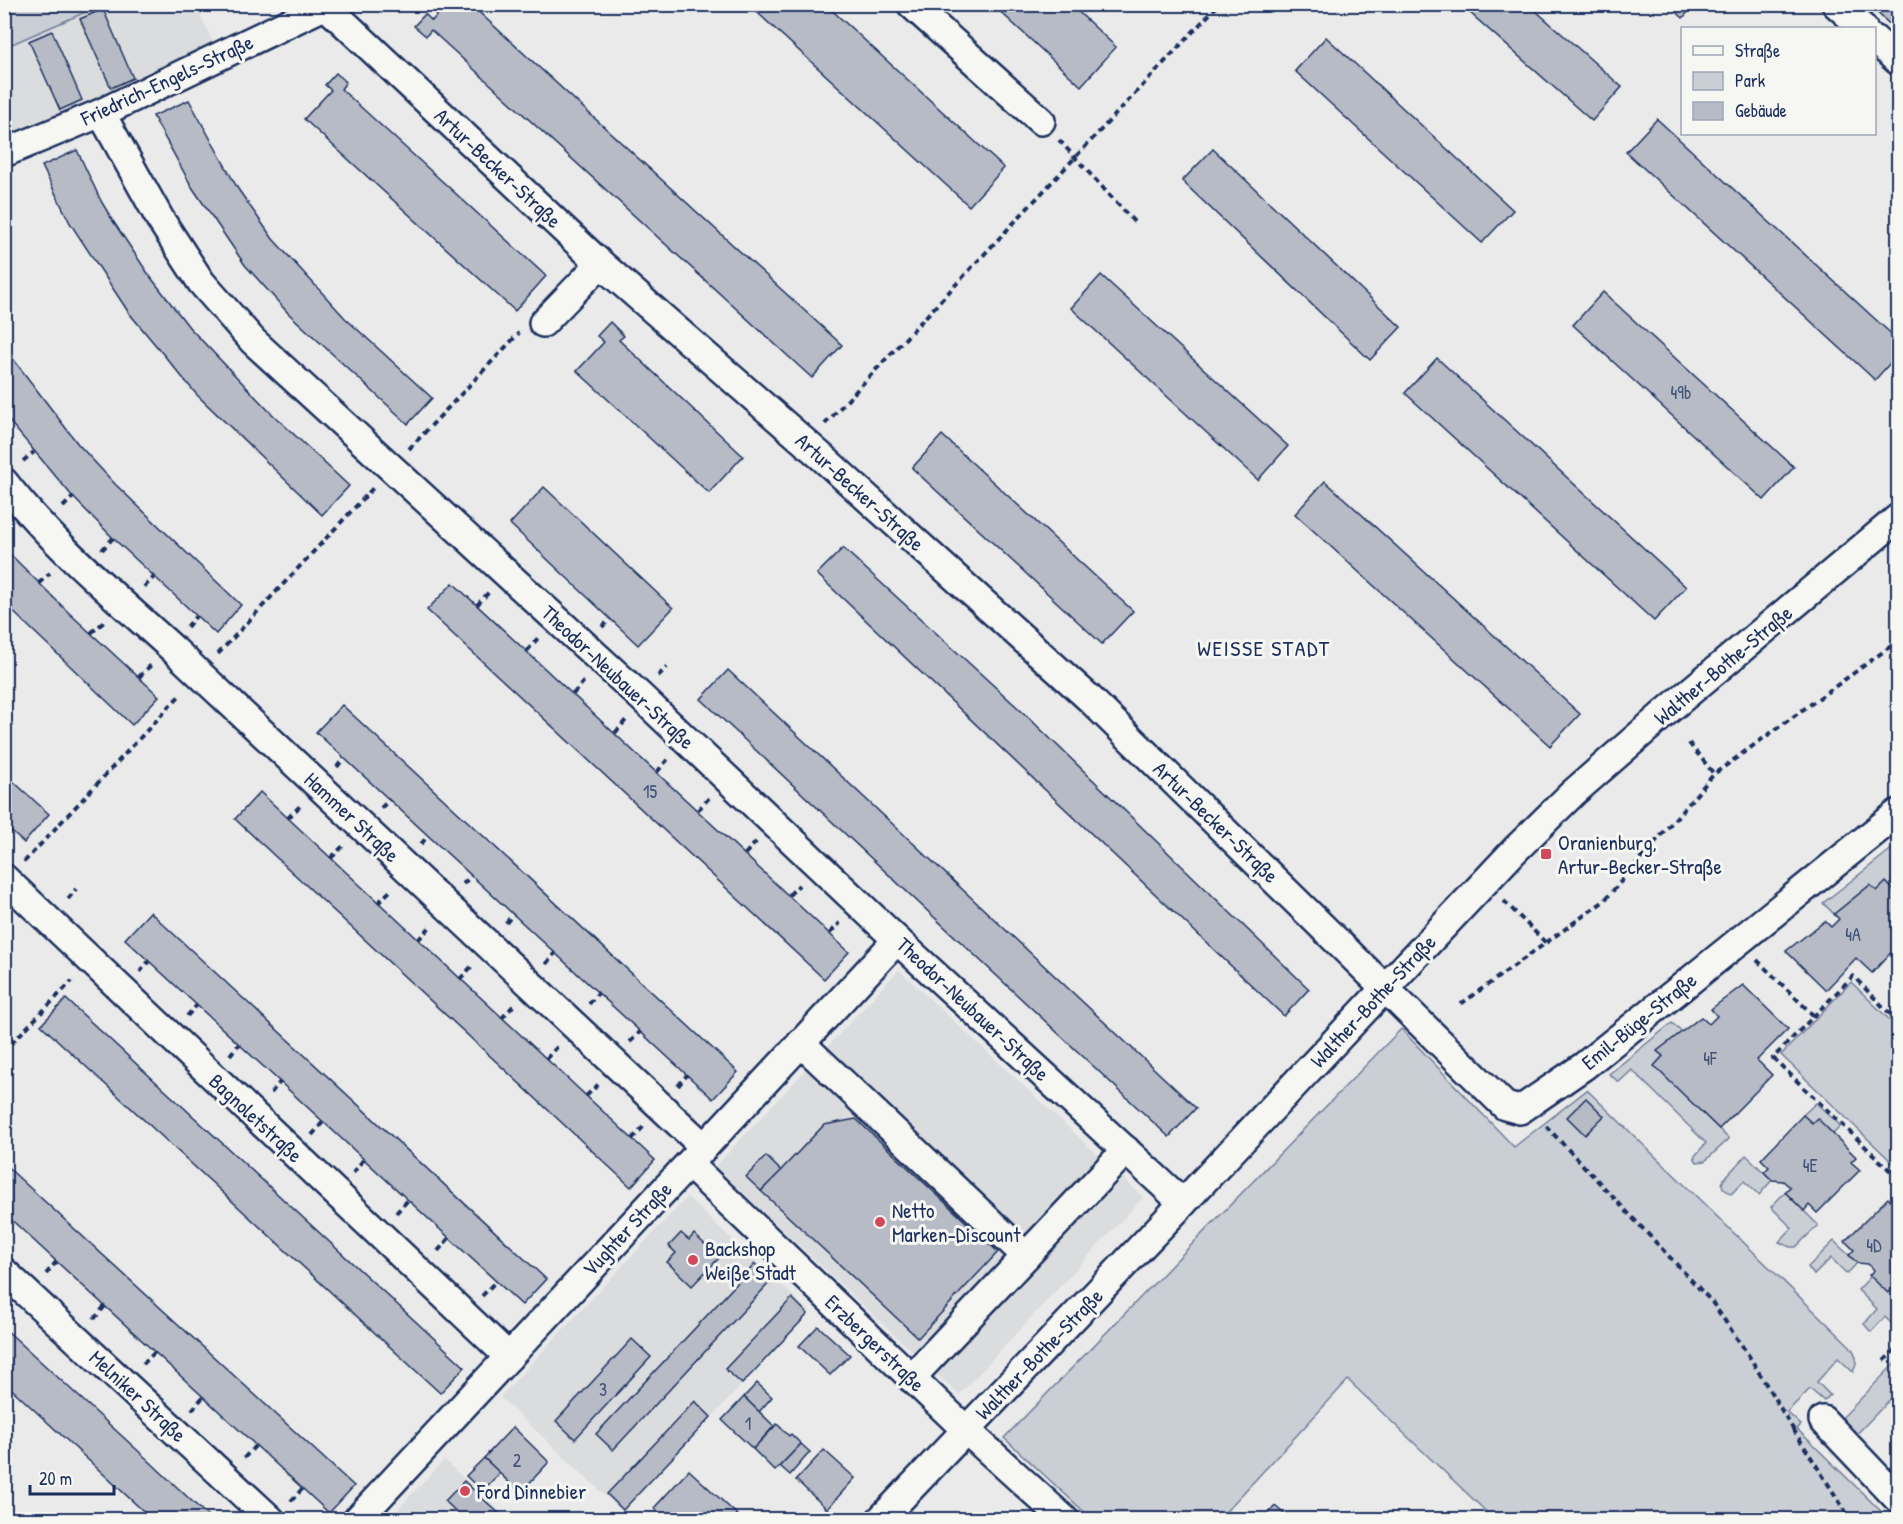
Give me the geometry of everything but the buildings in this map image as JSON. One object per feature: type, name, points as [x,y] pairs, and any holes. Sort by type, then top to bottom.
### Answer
[{"type":"street","points":[[910,4],[1041,121]]},
{"type":"street","points":[[1836,4],[1862,27]]},
{"type":"street","name":"Friedrich-Engels-Straße","points":[[4,153],[101,112],[326,5]]},
{"type":"street","name":"Artur-Becker-Straße","points":[[326,5],[600,264],[806,443],[1090,699],[1385,987]]},
{"type":"street","points":[[1876,40],[1899,61]]},
{"type":"street","name":"Theodor-Neubauer-Straße","points":[[101,112],[160,219],[201,282],[253,341],[640,696],[897,940],[1183,1203]]},
{"type":"street","points":[[534,325],[600,264]]},
{"type":"street","name":"Hammer Straße","points":[[4,482],[63,547],[200,674],[696,1155]]},
{"type":"street","name":"Walther-Bothe-Straße","points":[[880,1520],[1183,1203],[1515,850],[1574,793],[1667,711],[1899,518]]},
{"type":"street","name":"Emil-Büge-Straße","points":[[1385,987],[1505,1106],[1520,1110],[1584,1066],[1899,813]]},
{"type":"street","name":"Bagnoletstraße","points":[[14,870],[91,961],[508,1357]]},
{"type":"street","name":"Vughter Straße","points":[[357,1520],[897,940]]},
{"type":"street","points":[[801,1043],[1026,1256]]},
{"type":"street","points":[[911,1378],[1126,1150]]},
{"type":"street","name":"Erzbergerstraße","points":[[696,1155],[911,1378],[1065,1520]]},
{"type":"street","name":"Melniker Straße","points":[[4,1272],[271,1520]]},
{"type":"street","points":[[1823,1420],[1899,1499]]},
{"type":"path","points":[[806,443],[1219,4]]},
{"type":"path","points":[[1041,121],[1135,223]]},
{"type":"path","points":[[14,870],[391,468],[534,325]]},
{"type":"path","points":[[39,583],[56,567]]},
{"type":"path","points":[[477,605],[493,587]]},
{"type":"path","points":[[91,633],[109,618]]},
{"type":"path","points":[[527,651],[542,634]]},
{"type":"path","points":[[1461,1004],[1604,901],[1714,774],[1899,641]]},
{"type":"path","points":[[139,677],[156,661]]},
{"type":"path","points":[[573,694],[588,676]]},
{"type":"path","points":[[615,733],[631,715]]},
{"type":"path","points":[[1689,743],[1714,774]]},
{"type":"path","points":[[657,772],[672,754]]},
{"type":"path","points":[[698,810],[714,793]]},
{"type":"path","points":[[288,818],[306,800]]},
{"type":"path","points":[[745,854],[761,837]]},
{"type":"path","points":[[331,858],[349,840]]},
{"type":"path","points":[[789,895],[805,879]]},
{"type":"path","points":[[378,903],[396,885]]},
{"type":"path","points":[[68,899],[76,889]]},
{"type":"path","points":[[1510,908],[1546,943]]},
{"type":"path","points":[[418,940],[436,921]]},
{"type":"path","points":[[1752,955],[1814,1016]]},
{"type":"path","points":[[460,979],[478,960]]},
{"type":"path","points":[[4,1051],[91,961]]},
{"type":"path","points":[[1899,1022],[1853,976],[1773,1058],[1899,1178]]},
{"type":"path","points":[[502,1018],[520,998]]},
{"type":"path","points":[[546,1059],[564,1040]]},
{"type":"path","points":[[586,1096],[604,1078]]},
{"type":"path","points":[[632,1139],[649,1120]]},
{"type":"path","points":[[1541,1121],[1712,1302],[1749,1356],[1851,1520]]},
{"type":"path","points":[[389,1221],[408,1200]]},
{"type":"path","points":[[437,1252],[449,1238]]},
{"type":"path","points":[[476,1302],[496,1281]]},
{"type":"path","points":[[1884,1361],[1899,1347]]},
{"type":"path","points":[[1793,1429],[1823,1420]]},
{"type":"shaded area","points":[[196,4],[217,52],[5,145],[4,48],[103,5]]},
{"type":"shaded area","points":[[899,970],[1143,1197],[959,1395],[715,1167]]},
{"type":"shaded area","points":[[687,1197],[810,1312],[623,1512],[500,1397]]},
{"type":"shaded area","points":[[444,1460],[508,1519],[388,1520]]},
{"type":"green space","points":[[5,4],[102,4],[102,5],[5,47]]},
{"type":"green space","points":[[1898,844],[1898,855],[1893,861],[1898,867],[1898,895],[1886,883],[1877,891],[1870,885],[1834,914],[1823,903]]},
{"type":"green space","points":[[1851,982],[1898,1028],[1898,1168],[1781,1055]]},
{"type":"green space","points":[[1672,1023],[1682,1032],[1658,1052],[1663,1056],[1655,1066],[1729,1139],[1705,1161],[1697,1162],[1694,1157],[1706,1143],[1632,1070],[1619,1082],[1609,1074]]},
{"type":"green space","points":[[1401,1029],[1514,1147],[1587,1090],[1850,1346],[1856,1358],[1853,1372],[1838,1358],[1817,1382],[1830,1395],[1824,1401],[1810,1389],[1787,1412],[1801,1425],[1797,1429],[1889,1519],[1494,1519],[1348,1380],[1219,1519],[1092,1519],[1004,1438]]},
{"type":"green space","points":[[1816,1103],[1841,1126],[1833,1134],[1817,1119],[1812,1123],[1803,1115]]},
{"type":"green space","points":[[1746,1155],[1772,1180],[1759,1195],[1744,1181],[1731,1194],[1723,1188],[1724,1179]]},
{"type":"green space","points":[[1785,1192],[1818,1225],[1796,1247],[1779,1242],[1792,1228],[1771,1207]]},
{"type":"green space","points":[[1834,1241],[1857,1263],[1847,1274],[1831,1258],[1814,1275],[1808,1267]]},
{"type":"green space","points":[[1871,1276],[1888,1293],[1893,1288],[1898,1293],[1898,1330],[1885,1317],[1871,1332],[1864,1324],[1877,1309],[1858,1290]]},
{"type":"green space","points":[[1898,1360],[1898,1391],[1853,1438],[1842,1418]]},
{"type":"place","name":"Oranienburg, Artur-Becker-Straße","points":[[1546,854]]},
{"type":"place","name":"Netto Marken-Discount","points":[[880,1222]]},
{"type":"place","name":"Backshop Weiße Stadt","points":[[693,1260]]},
{"type":"place","name":"Ford Dinnebier","points":[[465,1491]]},
{"type":"district","name":"WEISSE STADT","points":[[1264,648]]}]
